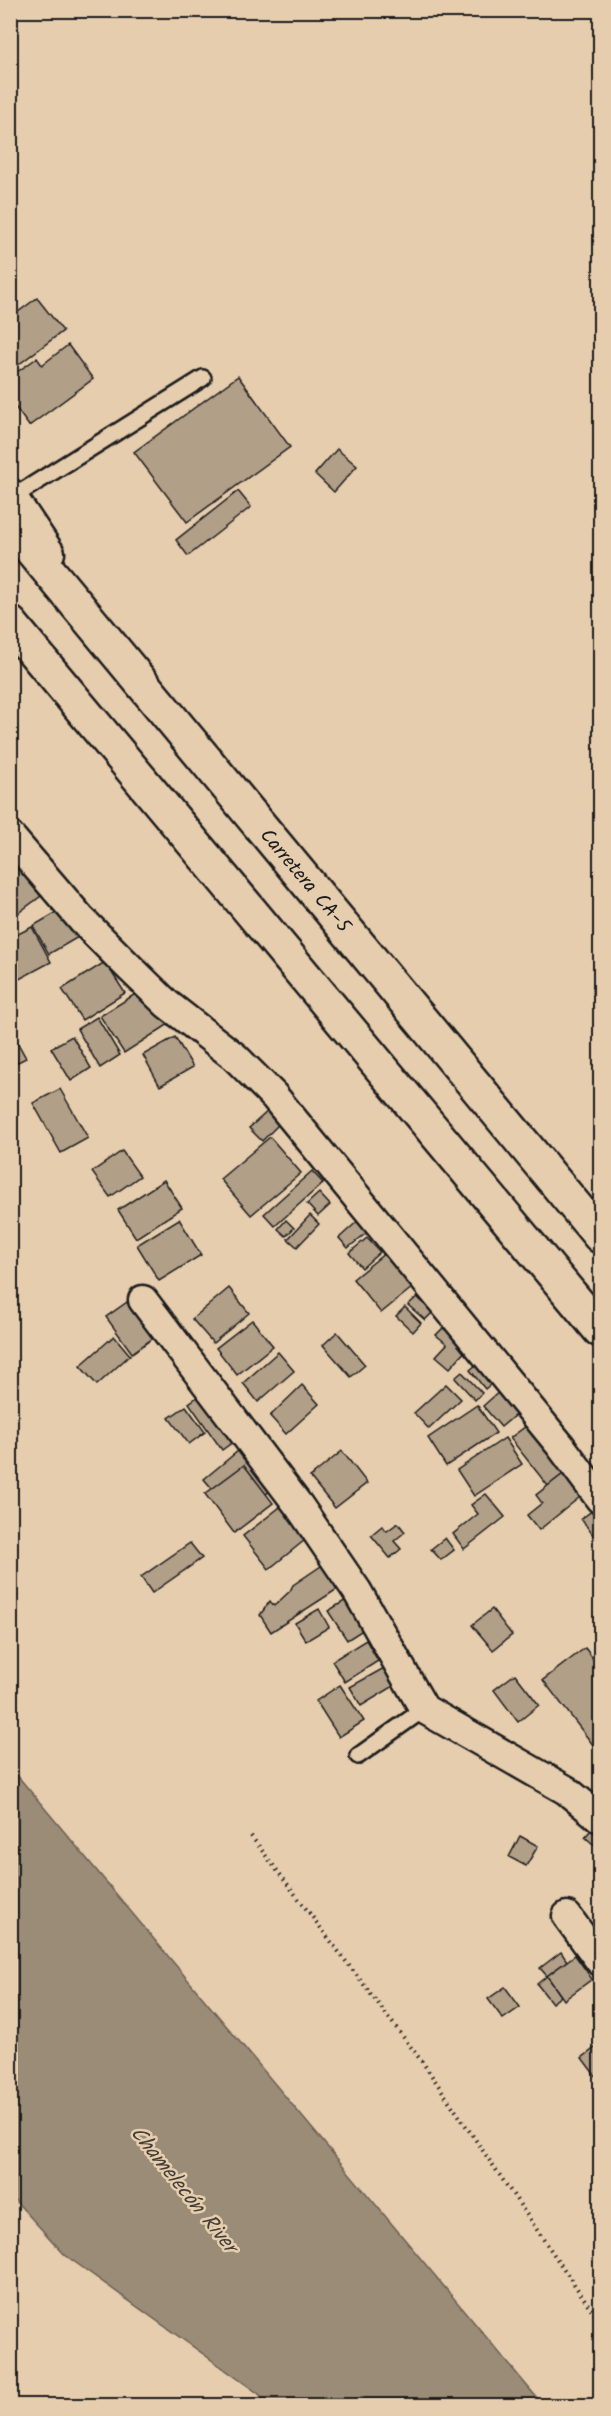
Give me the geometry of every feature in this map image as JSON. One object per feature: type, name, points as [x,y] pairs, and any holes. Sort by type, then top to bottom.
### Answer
[{"type":"highway","name":"Carretera CA-5","points":[[11,505],[102,633],[600,1236]]},
{"type":"highway","points":[[10,623],[600,1329]]},
{"type":"street","points":[[10,836],[82,920],[129,967],[168,1004],[235,1057],[274,1096],[560,1445],[600,1500]]},
{"type":"street","points":[[143,1300],[299,1506],[357,1591],[424,1709],[566,1790],[600,1818]]},
{"type":"street","points":[[567,1917],[600,1961]]},
{"type":"lane","points":[[11,505],[203,378]]},
{"type":"lane","points":[[358,1756],[424,1709]]},
{"type":"path","points":[[250,1836],[423,2063],[600,2322]]},
{"type":"water","name":"Chamelecón River","points":[[11,1768],[543,2405],[267,2405],[259,2394],[65,2255],[11,2196]]},
{"type":"building","points":[[37,298],[63,331],[10,371],[10,318]]},
{"type":"building","points":[[68,345],[93,379],[29,426],[10,400],[10,377],[37,358],[42,365]]},
{"type":"building","points":[[238,376],[290,447],[187,522],[134,452]]},
{"type":"building","points":[[337,449],[357,466],[334,492],[315,474]]},
{"type":"building","points":[[238,491],[251,507],[188,556],[176,540]]},
{"type":"building","points":[[12,858],[41,896],[10,919],[10,859]]},
{"type":"building","points":[[64,908],[80,936],[49,954],[33,926]]},
{"type":"building","points":[[32,927],[51,962],[10,984],[10,938]]},
{"type":"building","points":[[105,962],[125,993],[82,1020],[62,989]]},
{"type":"building","points":[[145,988],[169,1024],[124,1053],[100,1016]]},
{"type":"building","points":[[97,1017],[120,1055],[100,1068],[77,1029]]},
{"type":"building","points":[[10,1029],[26,1058],[10,1066]]},
{"type":"building","points":[[72,1036],[91,1068],[71,1081],[51,1048]]},
{"type":"building","points":[[175,1037],[193,1067],[160,1086],[143,1055]]},
{"type":"building","points":[[60,1089],[88,1138],[61,1153],[33,1103]]},
{"type":"building","points":[[269,1110],[281,1122],[262,1141],[249,1128]]},
{"type":"building","points":[[270,1137],[301,1173],[251,1215],[220,1179]]},
{"type":"building","points":[[122,1151],[140,1176],[110,1197],[92,1172]]},
{"type":"building","points":[[312,1171],[323,1183],[275,1226],[264,1214]]},
{"type":"building","points":[[164,1180],[182,1208],[136,1238],[118,1210]]},
{"type":"building","points":[[319,1193],[330,1205],[318,1216],[307,1204]]},
{"type":"building","points":[[310,1215],[319,1224],[297,1247],[288,1239]]},
{"type":"building","points":[[179,1219],[201,1255],[159,1281],[137,1245]]},
{"type":"building","points":[[360,1219],[370,1230],[348,1248],[339,1238]]},
{"type":"building","points":[[286,1220],[294,1228],[286,1236],[278,1229]]},
{"type":"building","points":[[367,1238],[380,1252],[362,1268],[349,1253]]},
{"type":"building","points":[[385,1253],[413,1287],[381,1313],[353,1279]]},
{"type":"building","points":[[229,1288],[249,1313],[213,1343],[192,1319]]},
{"type":"building","points":[[137,1295],[163,1331],[132,1353],[106,1317]]},
{"type":"building","points":[[417,1297],[433,1312],[425,1320],[408,1305]]},
{"type":"building","points":[[405,1307],[421,1323],[413,1332],[396,1316]]},
{"type":"building","points":[[252,1320],[273,1346],[237,1375],[216,1348]]},
{"type":"building","points":[[443,1328],[467,1349],[450,1368],[436,1356],[447,1344],[436,1335]]},
{"type":"building","points":[[337,1332],[365,1365],[351,1377],[323,1345]]},
{"type":"building","points":[[114,1336],[130,1355],[97,1385],[80,1366]]},
{"type":"building","points":[[278,1352],[294,1371],[258,1402],[243,1383]]},
{"type":"building","points":[[477,1364],[492,1383],[485,1389],[470,1370]]},
{"type":"building","points":[[462,1372],[482,1393],[475,1400],[455,1378]]},
{"type":"building","points":[[446,1384],[461,1399],[429,1429],[414,1413]]},
{"type":"building","points":[[302,1385],[319,1404],[286,1434],[270,1416]]},
{"type":"building","points":[[207,1390],[241,1436],[222,1450],[189,1403]]},
{"type":"building","points":[[501,1390],[520,1411],[501,1427],[483,1406]]},
{"type":"building","points":[[477,1405],[496,1433],[446,1466],[428,1438]]},
{"type":"building","points":[[186,1406],[205,1432],[189,1444],[169,1418]]},
{"type":"building","points":[[529,1424],[567,1471],[548,1486],[510,1438]]},
{"type":"building","points":[[505,1438],[522,1464],[474,1496],[457,1470]]},
{"type":"building","points":[[244,1446],[277,1485],[237,1518],[204,1479]]},
{"type":"building","points":[[342,1451],[367,1483],[335,1508],[310,1477]]},
{"type":"building","points":[[244,1465],[273,1503],[234,1533],[205,1494]]},
{"type":"building","points":[[567,1471],[585,1493],[539,1530],[527,1515],[542,1503],[536,1495]]},
{"type":"building","points":[[486,1494],[505,1517],[464,1549],[453,1534],[478,1514],[471,1505]]},
{"type":"building","points":[[284,1504],[310,1536],[269,1569],[243,1536]]},
{"type":"building","points":[[600,1505],[600,1544],[581,1519]]},
{"type":"building","points":[[398,1523],[405,1532],[394,1541],[401,1549],[390,1558],[371,1535],[382,1526],[387,1531]]},
{"type":"building","points":[[445,1538],[454,1550],[441,1560],[431,1549]]},
{"type":"building","points":[[190,1543],[202,1558],[152,1593],[141,1577]]},
{"type":"building","points":[[327,1562],[342,1586],[271,1632],[260,1615],[270,1601],[274,1606],[290,1591],[293,1585]]},
{"type":"building","points":[[351,1597],[369,1626],[347,1640],[328,1611]]},
{"type":"building","points":[[319,1609],[329,1627],[306,1641],[295,1623]]},
{"type":"building","points":[[492,1609],[512,1635],[493,1650],[472,1625]]},
{"type":"building","points":[[366,1640],[378,1661],[345,1682],[332,1661]]},
{"type":"building","points":[[585,1648],[600,1668],[600,1748],[597,1750],[543,1680]]},
{"type":"building","points":[[384,1668],[394,1686],[361,1706],[350,1687]]},
{"type":"building","points":[[515,1674],[539,1705],[518,1722],[494,1690]]},
{"type":"building","points":[[340,1685],[364,1721],[339,1737],[316,1701]]},
{"type":"building","points":[[596,1824],[600,1827],[600,1850],[585,1837]]},
{"type":"building","points":[[520,1836],[538,1846],[526,1866],[509,1857]]},
{"type":"building","points":[[561,1952],[567,1961],[547,1976],[540,1968]]},
{"type":"building","points":[[575,1955],[592,1979],[564,2000],[547,1976]]},
{"type":"building","points":[[547,1976],[561,1996],[552,2003],[537,1984]]},
{"type":"building","points":[[505,1987],[520,2007],[503,2019],[488,1999]]},
{"type":"building","points":[[600,2044],[600,2082],[582,2058]]}]
